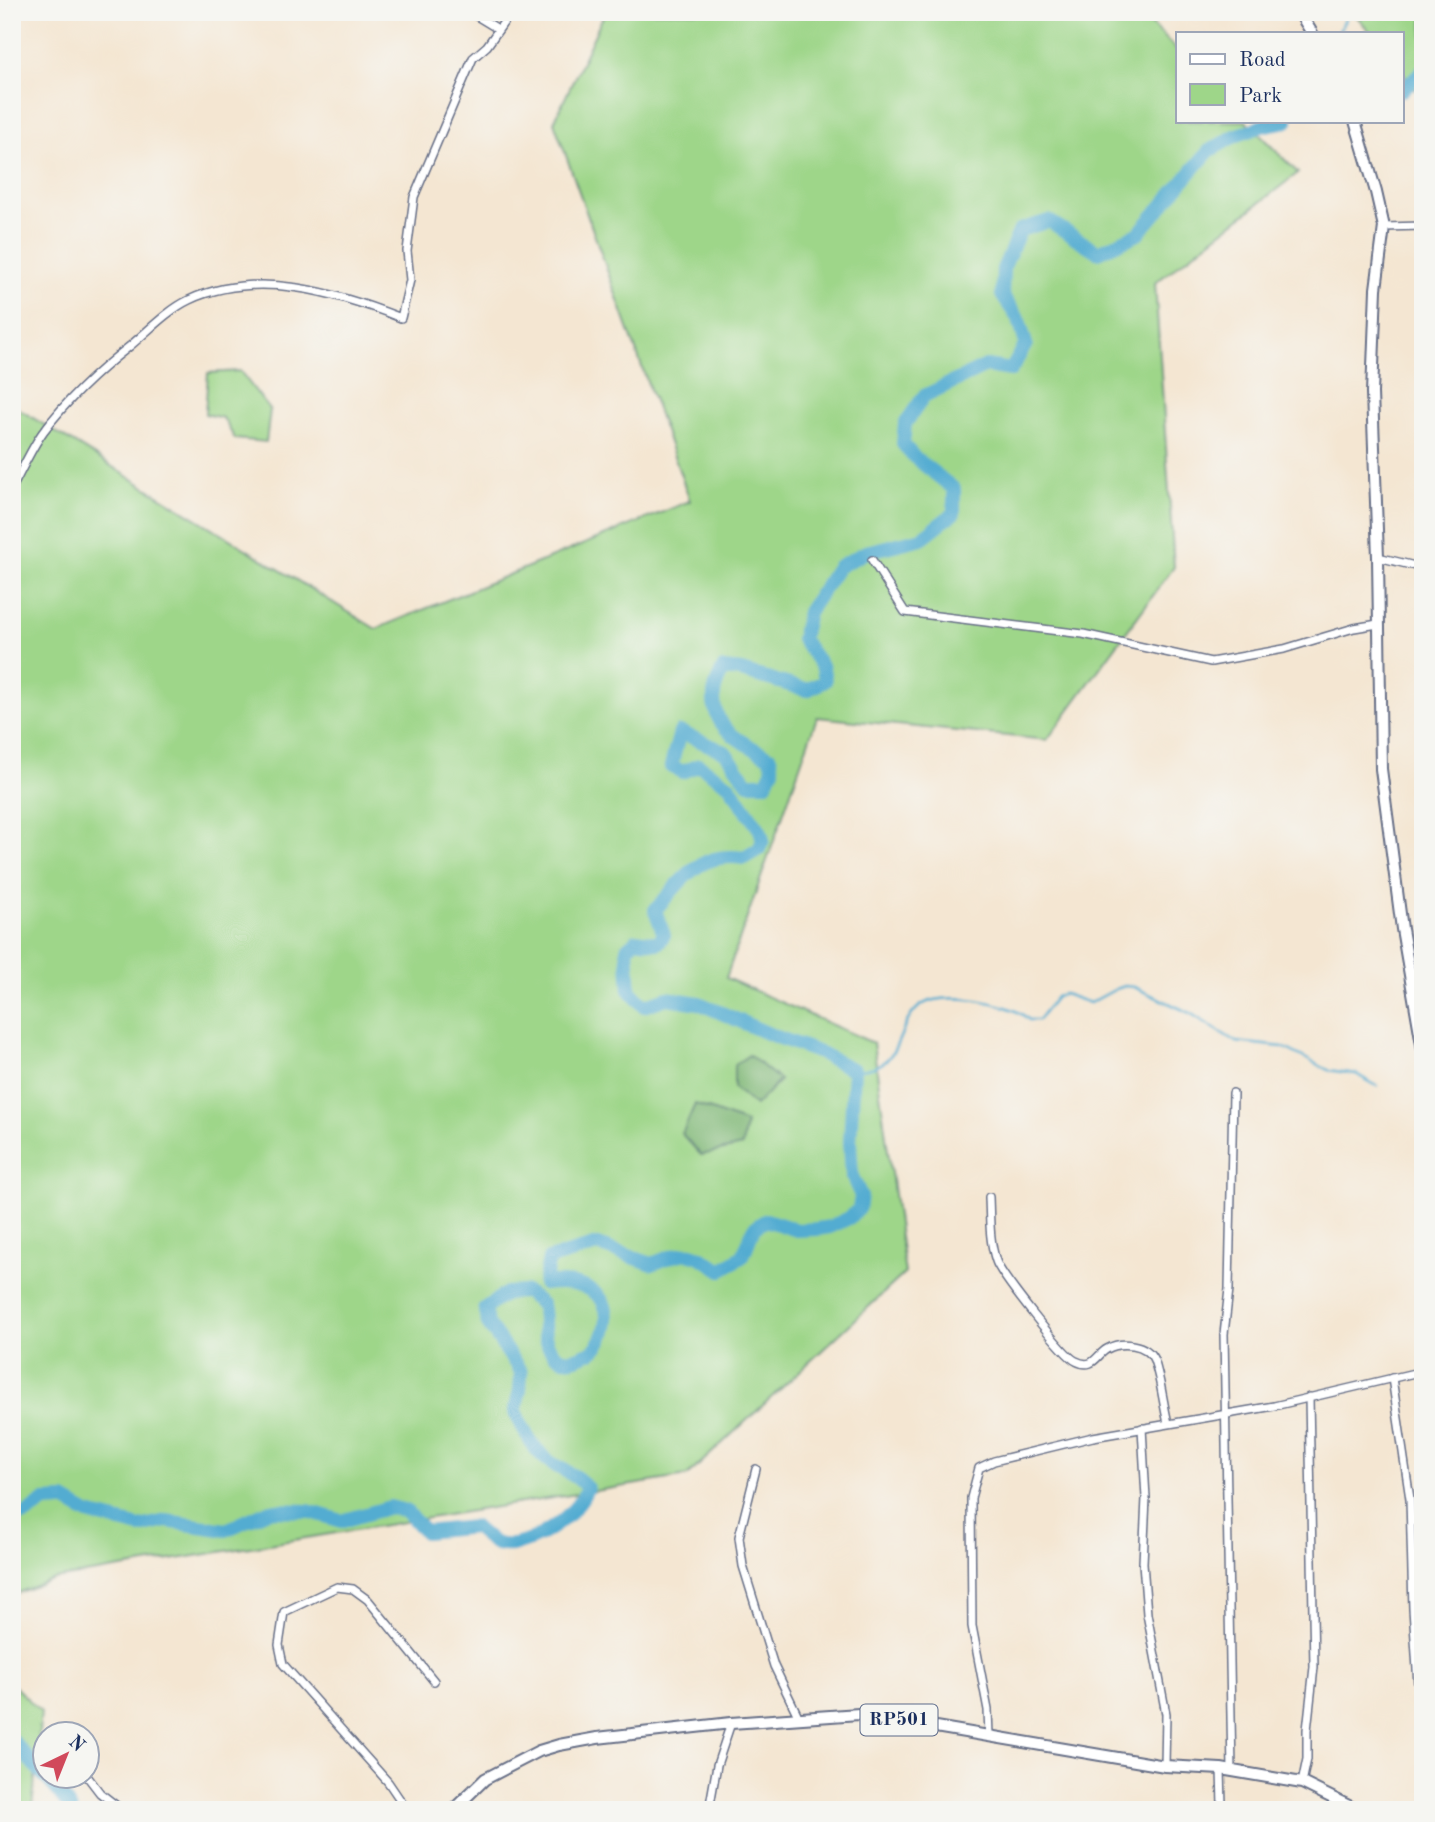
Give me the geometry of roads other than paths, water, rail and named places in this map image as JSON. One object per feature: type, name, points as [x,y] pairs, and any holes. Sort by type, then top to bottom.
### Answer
[{"type":"main road","points":[[1299,12],[1311,32]]},
{"type":"main road","points":[[1355,122],[1384,227],[1376,289],[1372,393],[1381,769],[1402,929],[1423,1050]]},
{"type":"main road","name":"RP501","points":[[453,1810],[485,1779],[539,1751],[559,1745],[597,1738],[731,1723],[859,1714],[1165,1766],[1227,1770],[1302,1783],[1357,1810]]},
{"type":"street","points":[[470,12],[498,29]]},
{"type":"street","points":[[12,488],[42,433],[64,408],[108,363],[187,301],[238,287],[271,286],[332,294],[401,318],[410,279],[407,251],[414,197],[473,58],[487,46],[511,12]]},
{"type":"street","points":[[1384,227],[1423,226]]},
{"type":"street","points":[[1378,557],[1423,568]]},
{"type":"street","points":[[872,560],[905,612],[1083,634],[1211,662],[1284,649],[1354,628],[1378,624]]},
{"type":"street","points":[[1218,1810],[1222,1805],[1227,1770],[1227,1415],[1224,1334],[1229,1289],[1233,1093]]},
{"type":"street","points":[[989,1197],[991,1241],[997,1264],[1058,1346],[1076,1362],[1086,1363],[1099,1359],[1104,1350],[1110,1347],[1129,1344],[1141,1348],[1153,1358],[1168,1423]]},
{"type":"street","points":[[989,1735],[988,1710],[972,1626],[971,1497],[979,1468],[994,1461],[1037,1450],[1168,1423],[1227,1415],[1423,1371]]},
{"type":"street","points":[[1392,1378],[1410,1510],[1413,1609],[1423,1760]]},
{"type":"street","points":[[1302,1783],[1307,1759],[1307,1730],[1314,1667],[1309,1397]]},
{"type":"street","points":[[1142,1428],[1146,1498],[1143,1563],[1147,1614],[1166,1714],[1165,1766]]},
{"type":"street","points":[[756,1469],[739,1537],[743,1566],[775,1666],[799,1718]]},
{"type":"street","points":[[407,1810],[388,1782],[283,1664],[279,1645],[284,1612],[337,1587],[353,1588],[368,1600],[434,1681]]},
{"type":"street","points":[[709,1810],[717,1765],[731,1723]]},
{"type":"street","points":[[98,1790],[122,1810]]},
{"type":"waterway","points":[[1339,32],[1349,12]]},
{"type":"waterway","points":[[1404,88],[1423,70]]},
{"type":"waterway","points":[[12,1516],[26,1514],[45,1501],[64,1500],[88,1514],[140,1527],[166,1521],[226,1530],[270,1510],[308,1511],[342,1521],[390,1507],[406,1511],[425,1532],[474,1527],[497,1544],[522,1543],[550,1530],[562,1520],[582,1499],[587,1488],[575,1476],[538,1452],[529,1439],[515,1411],[521,1372],[488,1324],[485,1308],[507,1293],[526,1292],[542,1305],[545,1337],[549,1347],[561,1358],[572,1359],[597,1347],[605,1332],[607,1315],[602,1300],[584,1287],[564,1283],[544,1284],[549,1259],[598,1245],[652,1264],[681,1254],[694,1255],[721,1270],[743,1256],[754,1228],[766,1220],[797,1230],[817,1229],[830,1227],[849,1218],[859,1209],[861,1196],[852,1176],[850,1142],[854,1070],[820,1053],[699,1003],[667,998],[644,1006],[630,991],[627,948],[636,940],[658,943],[664,935],[655,910],[684,878],[703,863],[728,857],[744,858],[759,849],[763,840],[760,830],[729,785],[699,765],[682,772],[671,766],[680,732],[725,752],[748,783],[766,783],[773,769],[770,757],[731,734],[718,717],[714,692],[723,669],[741,671],[807,690],[825,681],[823,668],[802,639],[808,612],[838,567],[866,552],[922,538],[954,513],[954,489],[913,456],[903,444],[905,424],[924,396],[986,366],[1011,370],[1026,344],[1019,320],[1002,295],[1003,269],[1020,230],[1049,221],[1098,252],[1138,234],[1209,151],[1235,136],[1282,122]]},
{"type":"waterway","points":[[854,1070],[871,1068],[890,1056],[911,1015],[930,1001],[959,998],[976,1000],[1007,1008],[1029,1020],[1038,1020],[1056,997],[1064,994],[1090,1003],[1125,986],[1134,987],[1190,1013],[1236,1042],[1283,1047],[1328,1070],[1356,1074],[1377,1086]]},
{"type":"waterway","points":[[12,1740],[58,1791],[71,1810]]}]
